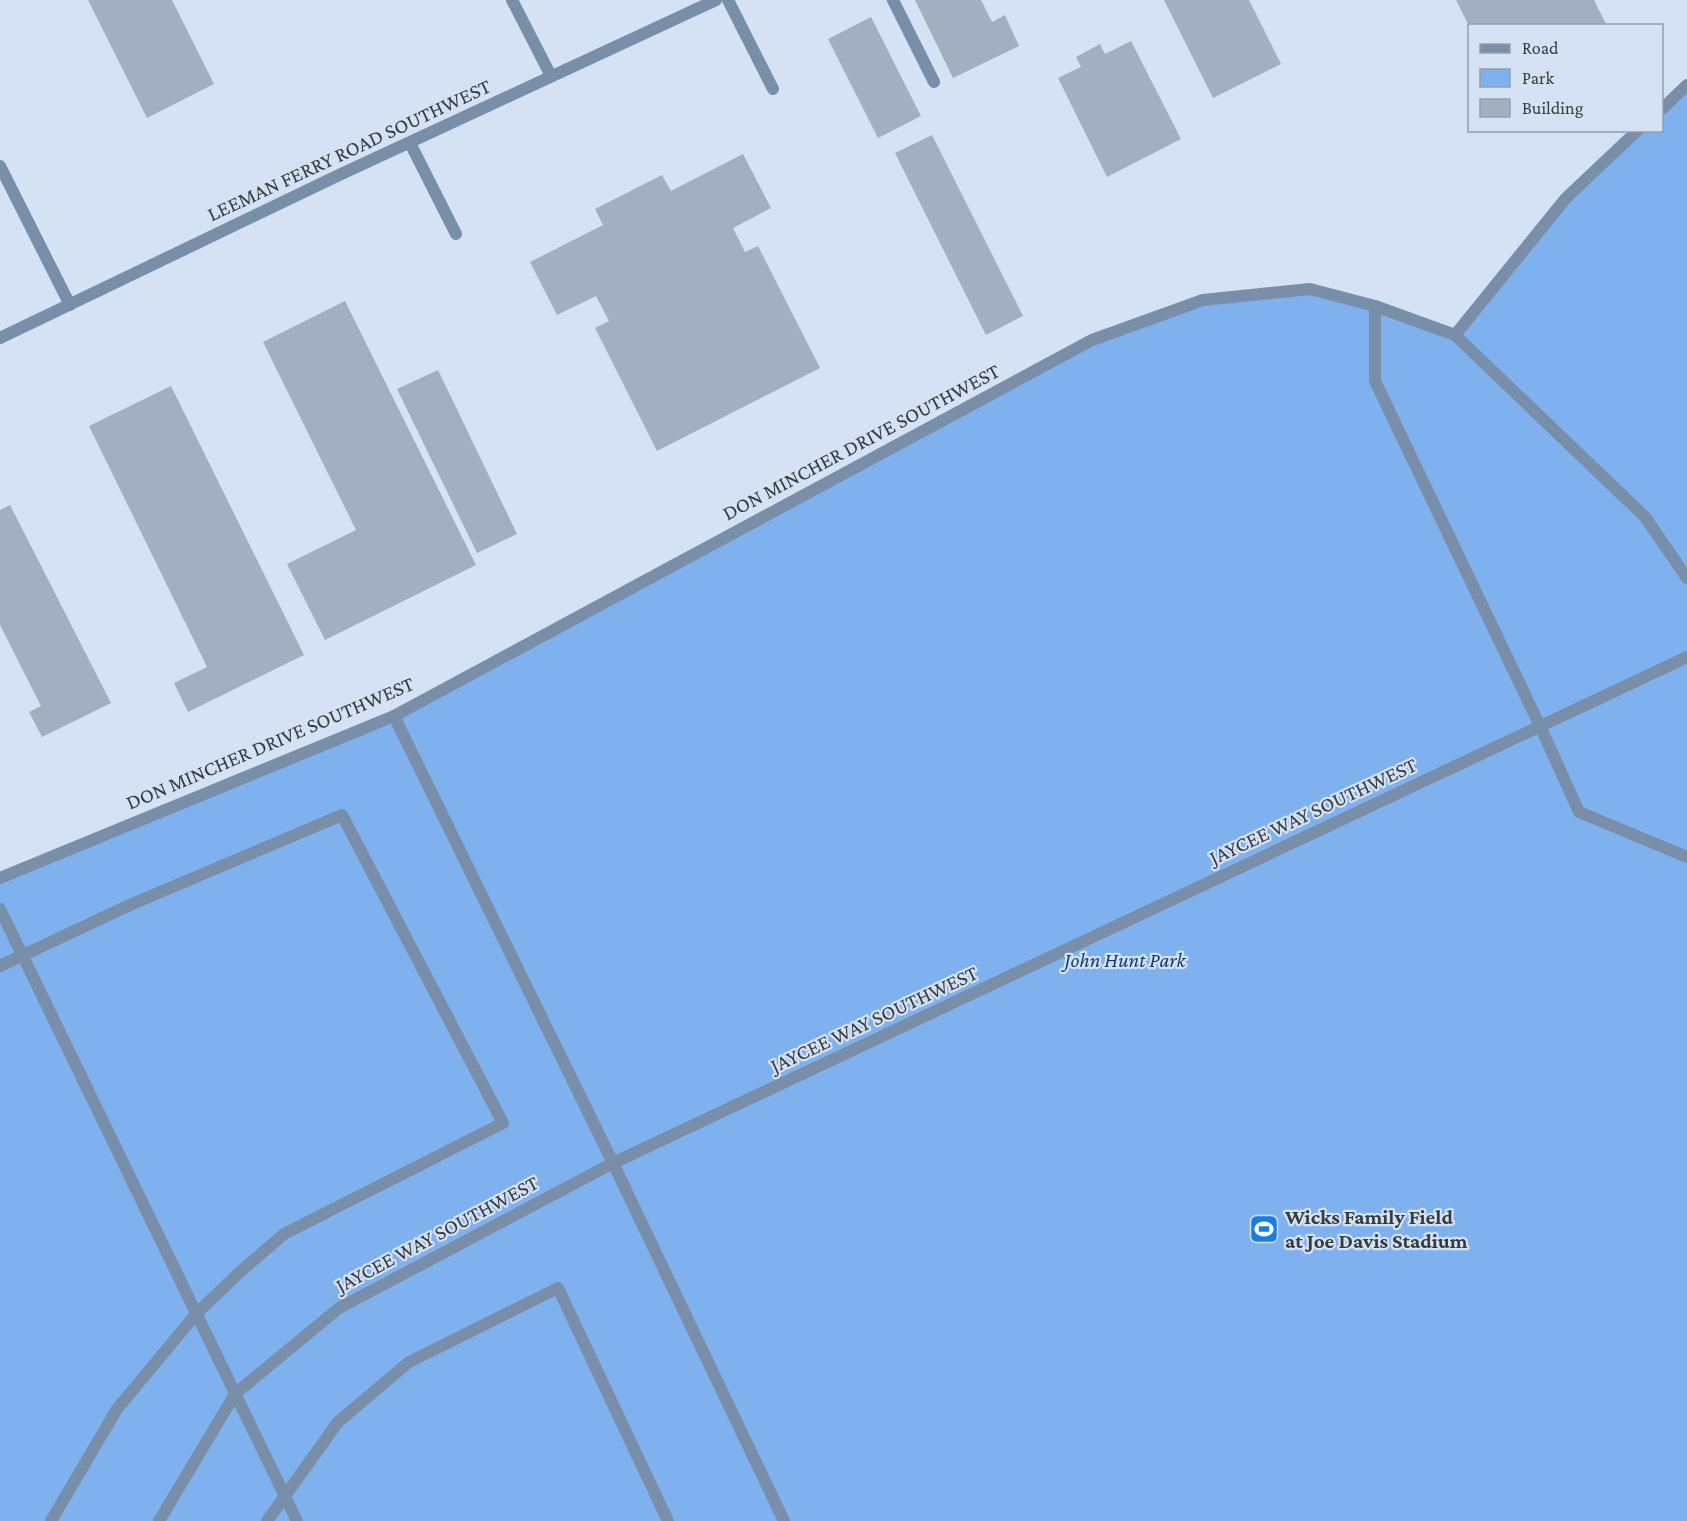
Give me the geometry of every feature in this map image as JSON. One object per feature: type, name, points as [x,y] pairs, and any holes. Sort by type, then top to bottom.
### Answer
[{"type":"street","points":[[512,0],[551,76]]},
{"type":"street","name":"LEEMAN FERRY ROAD SOUTHWEST","points":[[0,338],[410,142],[716,0]]},
{"type":"street","points":[[728,0],[773,89]]},
{"type":"street","points":[[893,0],[934,82]]},
{"type":"street","points":[[1663,108],[1687,85]]},
{"type":"street","points":[[1455,335],[1566,198],[1636,132]]},
{"type":"street","points":[[410,142],[456,234]]},
{"type":"street","points":[[0,166],[70,305]]},
{"type":"street","name":"DON MINCHER DRIVE SOUTHWEST","points":[[0,878],[393,716],[1092,340],[1203,300],[1310,289],[1375,306],[1455,335],[1645,517],[1687,578]]},
{"type":"street","points":[[1375,306],[1375,381],[1579,812],[1687,857]]},
{"type":"street","name":"JAYCEE WAY SOUTHWEST","points":[[159,1521],[235,1394],[339,1308],[614,1163],[1687,657]]},
{"type":"street","points":[[393,716],[614,1163],[784,1521]]},
{"type":"street","points":[[0,966],[132,904],[342,815],[502,1123],[284,1234],[196,1314],[117,1409],[51,1521]]},
{"type":"street","points":[[0,909],[297,1521]]},
{"type":"street","points":[[267,1521],[286,1498],[338,1422],[410,1362],[558,1288],[668,1521]]},
{"type":"green space","name":"John Hunt Park","points":[[1687,85],[1687,1521],[0,1521],[0,878],[394,716],[1092,340],[1203,300],[1310,289],[1456,335],[1566,198],[1637,132],[1663,132],[1663,108]]},
{"type":"building","points":[[88,0],[172,0],[214,84],[147,118]]},
{"type":"building","points":[[915,0],[981,0],[992,22],[1005,15],[1019,46],[953,78]]},
{"type":"building","points":[[1164,0],[1249,0],[1281,64],[1213,98]]},
{"type":"building","points":[[1456,0],[1594,0],[1606,24],[1468,24]]},
{"type":"building","points":[[871,17],[921,116],[878,138],[828,39]]},
{"type":"building","points":[[1131,41],[1181,139],[1107,177],[1058,78],[1081,67],[1076,57],[1100,44],[1105,54]]},
{"type":"building","points":[[932,135],[1023,316],[986,335],[895,153]]},
{"type":"building","points":[[743,154],[771,208],[733,228],[745,252],[758,246],[820,368],[657,451],[595,328],[609,321],[596,296],[557,315],[530,262],[603,225],[595,209],[662,175],[671,191]]},
{"type":"building","points":[[345,301],[476,565],[325,640],[287,564],[356,530],[263,342]]},
{"type":"building","points":[[438,370],[517,534],[477,553],[397,389]]},
{"type":"building","points":[[171,386],[304,655],[188,712],[174,683],[207,667],[89,426]]},
{"type":"building","points":[[10,505],[111,703],[42,737],[29,712],[41,706],[0,625],[0,510]]},
{"type":"place","name":"Wicks Family Field at Joe Davis Stadium","points":[[1264,1229]]}]
